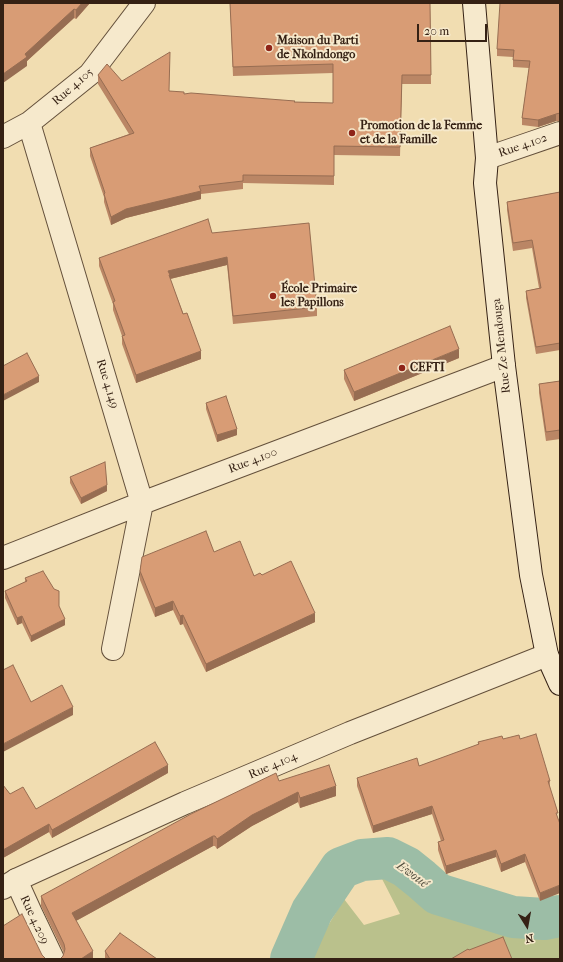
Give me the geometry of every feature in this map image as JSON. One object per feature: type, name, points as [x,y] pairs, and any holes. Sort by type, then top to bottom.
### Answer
[{"type":"street","name":"Rue 4.105","points":[[3,137],[29,124],[90,74],[144,3]]},
{"type":"street","name":"Rue Ze Mendouga","points":[[474,3],[487,158],[485,183],[504,366],[531,574],[547,655],[560,684]]},
{"type":"street","name":"Rue 4.149","points":[[29,124],[142,503],[113,649]]},
{"type":"street","name":"Rue 4.102","points":[[487,158],[560,133]]},
{"type":"street","name":"Rue 4.100","points":[[3,558],[142,503],[504,366]]},
{"type":"street","name":"Rue 4.104","points":[[10,884],[185,803],[343,736],[547,655]]},
{"type":"street","name":"Rue 4.209","points":[[10,884],[31,913],[52,959]]},
{"type":"green space","points":[[393,865],[448,906],[536,924],[560,919],[560,959],[308,959],[344,899],[364,925],[400,914],[379,873]]},
{"type":"building","points":[[3,3],[82,3],[76,10],[74,9],[25,54],[27,57],[3,74]]},
{"type":"building","points":[[230,3],[430,3],[431,75],[402,75],[400,147],[334,146],[334,176],[243,175],[243,181],[199,186],[201,191],[126,209],[111,217],[104,194],[105,193],[90,148],[134,133],[98,75],[107,64],[122,81],[170,52],[169,91],[184,92],[184,94],[191,93],[295,101],[294,102],[333,103],[333,64],[233,67]]},
{"type":"building","points":[[500,3],[560,3],[560,113],[538,120],[522,118],[530,61],[513,60],[514,50],[497,49]]},
{"type":"building","points":[[560,192],[560,343],[536,347],[526,291],[541,288],[532,240],[513,243],[507,202]]},
{"type":"building","points":[[208,219],[212,233],[309,223],[317,307],[233,316],[227,257],[168,271],[183,314],[187,313],[201,351],[136,375],[122,336],[125,335],[113,302],[115,301],[99,258]]},
{"type":"building","name":"CEFTI","points":[[450,326],[459,349],[354,392],[344,370]]},
{"type":"building","points":[[27,353],[39,376],[3,395],[3,366]]},
{"type":"building","points":[[560,381],[560,430],[546,432],[539,384]]},
{"type":"building","points":[[226,396],[237,429],[217,435],[206,403]]},
{"type":"building","points":[[105,462],[107,485],[81,498],[70,477]]},
{"type":"building","points":[[206,531],[214,552],[240,541],[254,576],[260,573],[262,575],[291,561],[315,613],[206,664],[183,615],[180,616],[173,601],[155,608],[140,571],[142,557]]},
{"type":"building","points":[[43,571],[54,589],[59,591],[59,606],[65,619],[31,636],[22,616],[17,618],[5,591],[27,581],[25,578]]},
{"type":"building","points":[[13,665],[31,702],[62,685],[73,707],[3,744],[3,670]]},
{"type":"building","points":[[536,734],[550,781],[548,781],[560,824],[560,885],[540,893],[525,854],[501,864],[496,850],[446,866],[438,842],[444,840],[432,806],[373,826],[357,778],[417,758],[419,766],[479,744],[478,742],[502,736],[503,739],[519,735],[520,739]]},
{"type":"building","points":[[155,742],[168,765],[52,830],[49,824],[3,850],[3,785],[10,794],[23,787],[36,809]]},
{"type":"building","points":[[329,765],[336,786],[300,798],[298,792],[252,815],[217,839],[213,836],[72,913],[93,951],[81,959],[60,959],[63,956],[65,949],[64,944],[41,896],[191,814],[276,773],[279,781]]},
{"type":"building","points":[[22,914],[42,955],[46,959],[3,959],[3,926]]},
{"type":"building","points":[[120,933],[157,959],[110,959],[105,951]]},
{"type":"building","points":[[503,937],[512,959],[451,959],[468,949],[469,950]]},
{"type":"waterway","name":"Ewoué","points":[[291,959],[312,911],[341,868],[362,860],[388,858],[406,867],[438,894],[513,917],[544,919],[560,916]]},
{"type":"place","name":"Maison du Parti de Nkolndongo","points":[[269,48]]},
{"type":"place","name":"Promotion de la Femme et de la Famille","points":[[352,133]]},
{"type":"place","name":"École Primaire les Papillons","points":[[273,296]]},
{"type":"place","name":"CEFTI","points":[[402,368]]}]
